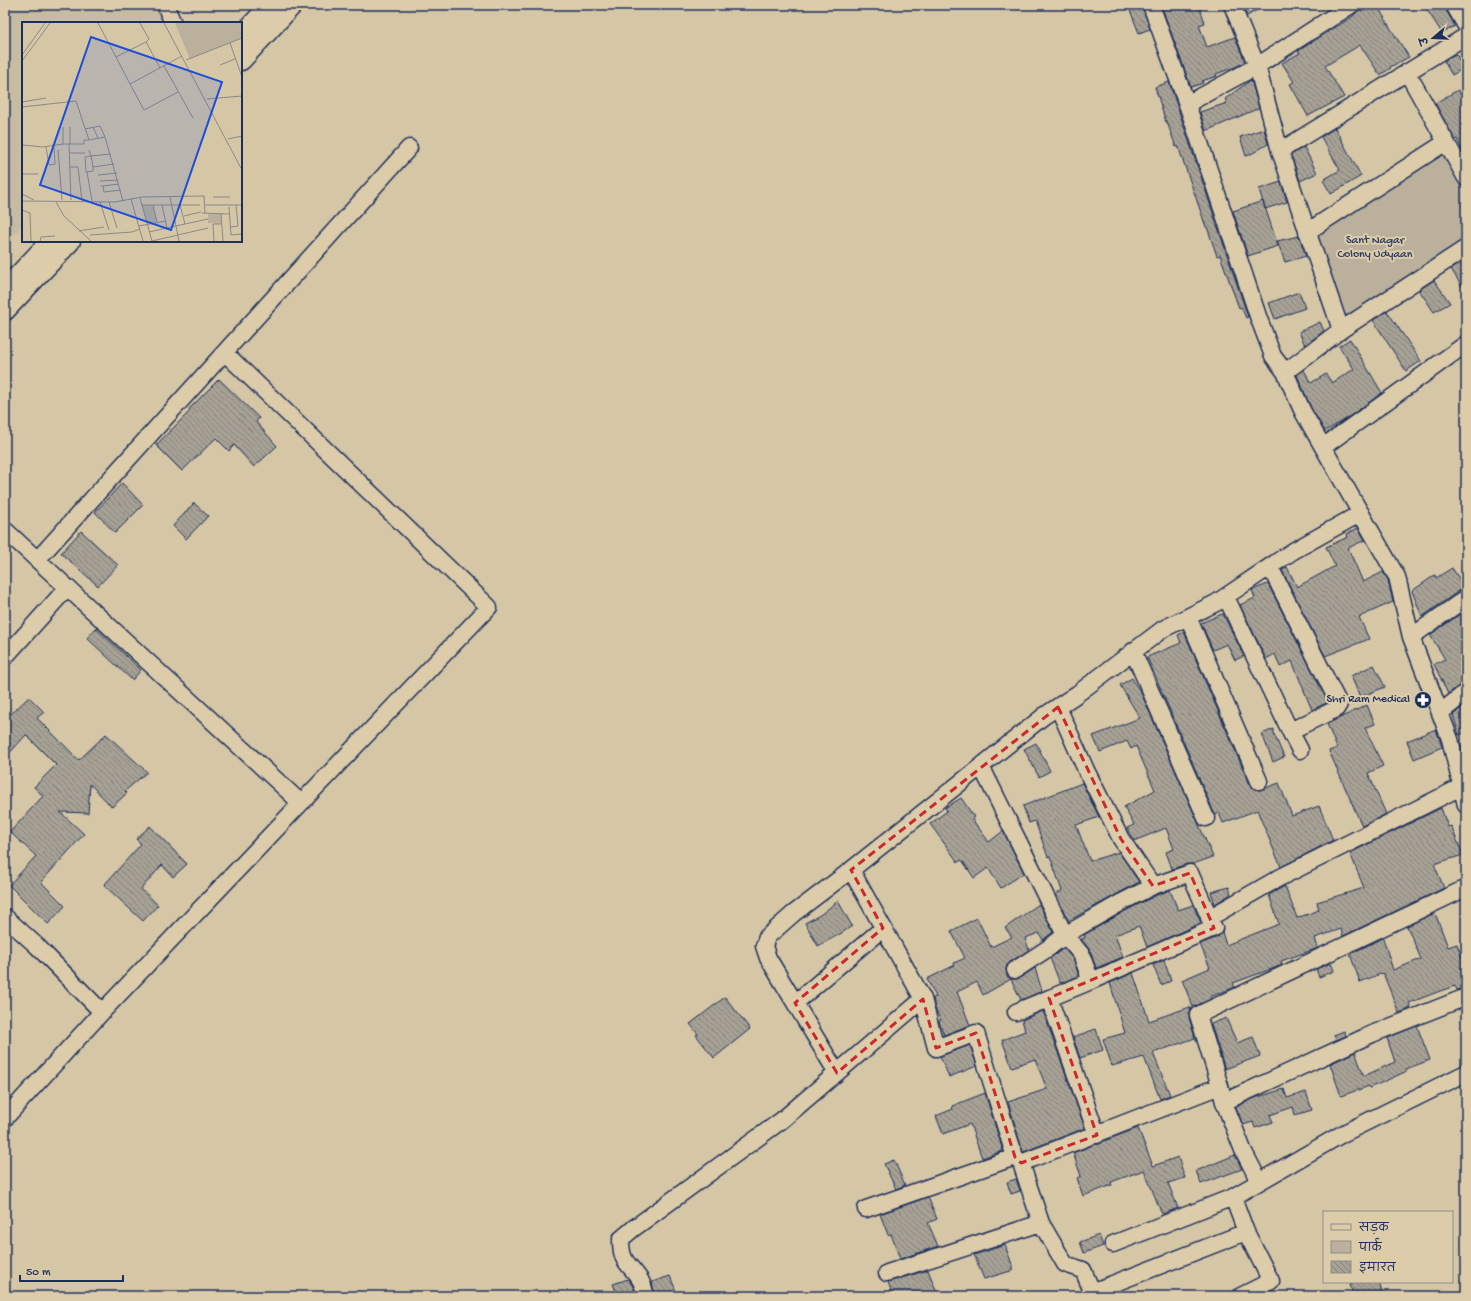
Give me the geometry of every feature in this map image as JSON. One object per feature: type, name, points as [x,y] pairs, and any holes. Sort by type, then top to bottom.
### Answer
[{"type":"main road","points":[[242,35],[271,5]]},
{"type":"main road","points":[[242,59],[292,5]]},
{"type":"main road","points":[[5,290],[50,242]]},
{"type":"main road","points":[[5,310],[69,242]]},
{"type":"street","points":[[165,5],[173,22]]},
{"type":"street","points":[[1151,5],[1187,104],[1259,319],[1273,356],[1284,372],[1303,412],[1397,577],[1412,637],[1450,739],[1466,804]]},
{"type":"street","points":[[1232,5],[1257,66],[1280,151],[1341,330]]},
{"type":"street","points":[[1187,104],[1257,66],[1351,5]]},
{"type":"street","points":[[1454,5],[1466,26]]},
{"type":"street","points":[[1280,151],[1466,36]]},
{"type":"street","points":[[1407,72],[1466,178]]},
{"type":"street","points":[[1307,232],[1446,142]]},
{"type":"street","points":[[37,560],[409,148]]},
{"type":"street","points":[[1284,372],[1341,330],[1466,248]]},
{"type":"street","points":[[1323,447],[1466,344]]},
{"type":"street","points":[[5,1118],[102,1012],[489,606],[225,353]]},
{"type":"street","points":[[837,1073],[768,958],[764,946],[767,937],[793,914],[851,870],[981,766],[1163,629],[1216,603],[1293,551],[1361,513]]},
{"type":"street","points":[[5,530],[301,803]]},
{"type":"street","points":[[1270,567],[1339,704],[1336,709],[1290,731]]},
{"type":"street","points":[[5,657],[67,588]]},
{"type":"street","points":[[1226,597],[1300,750]]},
{"type":"street","points":[[1412,637],[1466,598]]},
{"type":"street","points":[[1188,617],[1259,781]]},
{"type":"street","points":[[1133,651],[1206,818]]},
{"type":"street","points":[[1440,712],[1466,692]]},
{"type":"street","points":[[1058,707],[1086,770],[1121,839],[1153,886]]},
{"type":"street","points":[[981,766],[1065,935],[1080,954],[1091,981]]},
{"type":"street","points":[[1209,918],[1286,875],[1461,787]]},
{"type":"street","points":[[851,870],[923,999],[936,1048],[976,1032],[1018,1160],[1041,1223],[1065,1264],[1083,1270],[1093,1294],[1246,1232]]},
{"type":"street","points":[[1015,970],[1050,947],[1065,935],[1122,902],[1153,886],[1190,873],[1214,928],[1016,1012]]},
{"type":"street","points":[[1259,1182],[1243,1150],[1222,1094],[1198,1015],[1466,888]]},
{"type":"street","points":[[5,917],[37,946],[102,1012]]},
{"type":"street","points":[[795,1003],[883,928]]},
{"type":"street","points":[[866,1209],[1222,1094],[1466,996]]},
{"type":"street","points":[[1050,998],[1097,1135]]},
{"type":"street","points":[[646,1296],[640,1279],[626,1264],[621,1252],[621,1239],[782,1120],[923,999]]},
{"type":"street","points":[[1113,1244],[1233,1197],[1342,1134],[1466,1073]]},
{"type":"street","points":[[1233,1197],[1246,1232],[1271,1280],[1240,1296]]},
{"type":"street","points":[[887,1273],[1041,1223]]},
{"type":"highlighted area","points":[[1058,707],[1121,839],[1153,886],[1190,873],[1214,928],[1049,998],[1097,1135],[1021,1163],[1015,1157],[976,1033],[936,1048],[923,999],[837,1073],[795,1003],[883,928],[851,870]]},
{"type":"shaded area","points":[[5,5],[165,5],[173,22],[22,22],[22,227],[5,243]]},
{"type":"green space","name":"Sant Nagar Colony Udyaan","points":[[1446,142],[1466,178],[1466,248],[1341,330],[1307,232]]},
{"type":"building","points":[[1128,5],[1142,5],[1150,29],[1139,33]]},
{"type":"building","points":[[1161,5],[1199,5],[1205,23],[1199,25],[1207,47],[1235,37],[1245,62],[1216,74],[1217,76],[1202,81],[1203,83],[1191,87]]},
{"type":"building","points":[[1242,5],[1266,5],[1247,16]]},
{"type":"building","points":[[1360,5],[1377,5],[1409,57],[1390,67],[1391,68],[1380,75],[1360,45],[1325,66],[1344,97],[1308,116],[1290,84],[1294,82],[1282,63],[1300,53],[1298,51],[1352,17],[1359,10]]},
{"type":"building","points":[[1424,5],[1445,5],[1446,10],[1455,26],[1442,33]]},
{"type":"building","points":[[1456,54],[1464,68],[1452,75],[1444,61]]},
{"type":"building","points":[[1251,80],[1259,108],[1206,131],[1200,112],[1227,103],[1225,99]]},
{"type":"building","points":[[1169,82],[1248,317],[1246,318],[1241,307],[1239,308],[1220,255],[1217,256],[1178,146],[1176,147],[1166,122],[1155,87]]},
{"type":"building","points":[[1458,90],[1460,94],[1466,91],[1466,158],[1457,139],[1455,140],[1435,103]]},
{"type":"building","points":[[1335,128],[1361,176],[1331,194],[1323,180],[1340,170],[1321,137]]},
{"type":"building","points":[[1264,129],[1268,144],[1246,156],[1240,137]]},
{"type":"building","points":[[1304,147],[1317,173],[1300,181],[1291,155]]},
{"type":"building","points":[[1281,182],[1287,202],[1265,209],[1259,189]]},
{"type":"building","points":[[1263,201],[1278,246],[1248,256],[1233,211]]},
{"type":"building","points":[[1299,236],[1306,256],[1285,262],[1277,241]]},
{"type":"building","points":[[1466,259],[1466,293],[1451,269]]},
{"type":"building","points":[[1434,280],[1450,303],[1434,312],[1419,290]]},
{"type":"building","points":[[1299,292],[1305,308],[1275,319],[1269,303]]},
{"type":"building","points":[[1387,311],[1421,361],[1406,371],[1373,320]]},
{"type":"building","points":[[1320,322],[1324,331],[1305,345],[1299,332]]},
{"type":"building","points":[[1350,339],[1382,393],[1343,421],[1325,431],[1311,408],[1297,375],[1304,370],[1311,383],[1326,374],[1332,383],[1354,369],[1339,346]]},
{"type":"building","points":[[219,379],[259,418],[256,422],[277,446],[254,467],[234,445],[229,451],[216,438],[182,471],[156,445]]},
{"type":"building","points":[[122,483],[143,505],[115,533],[95,512]]},
{"type":"building","points":[[194,503],[208,516],[186,539],[173,526]]},
{"type":"building","points":[[1358,528],[1365,540],[1348,548],[1363,582],[1383,572],[1388,580],[1393,602],[1359,617],[1369,639],[1325,656],[1282,570],[1287,567],[1297,587],[1335,566],[1326,547],[1348,537],[1347,534]]},
{"type":"building","points":[[81,531],[118,565],[98,586],[61,553]]},
{"type":"building","points":[[1452,568],[1466,589],[1460,590],[1422,617],[1412,591],[1435,575],[1436,578]]},
{"type":"building","points":[[1268,584],[1328,702],[1312,710],[1292,661],[1280,667],[1275,654],[1266,659],[1240,605],[1255,598],[1252,590]]},
{"type":"building","points":[[1466,610],[1466,683],[1460,685],[1448,694],[1434,664],[1445,659],[1430,635]]},
{"type":"building","points":[[1222,614],[1244,656],[1235,660],[1227,644],[1213,650],[1201,623]]},
{"type":"building","points":[[96,628],[141,670],[132,680],[87,638]]},
{"type":"building","points":[[1184,632],[1250,785],[1254,789],[1260,790],[1279,783],[1292,816],[1319,806],[1333,840],[1281,867],[1257,810],[1223,823],[1219,813],[1215,815],[1147,657],[1181,643],[1178,635]]},
{"type":"building","points":[[1374,665],[1385,687],[1360,697],[1351,676]]},
{"type":"building","points":[[1132,678],[1142,695],[1213,857],[1172,869],[1166,852],[1174,849],[1166,828],[1134,841],[1127,828],[1134,825],[1124,807],[1155,790],[1136,746],[1131,749],[1127,741],[1100,752],[1093,736],[1140,718],[1120,685]]},
{"type":"building","points":[[29,697],[44,712],[37,718],[79,760],[106,734],[147,772],[125,791],[127,793],[112,807],[90,784],[88,813],[60,812],[84,834],[41,882],[65,906],[48,924],[9,885],[36,856],[10,832],[43,796],[34,787],[56,765],[26,735],[5,758],[5,708],[11,714]]},
{"type":"building","points":[[1466,704],[1466,732],[1459,735],[1453,715]]},
{"type":"building","points":[[1367,705],[1375,724],[1365,728],[1383,766],[1368,773],[1386,814],[1362,826],[1329,751],[1337,748],[1327,724]]},
{"type":"building","points":[[1274,729],[1274,734],[1284,757],[1273,762],[1262,734]]},
{"type":"building","points":[[1436,729],[1442,747],[1414,759],[1407,741]]},
{"type":"building","points":[[1036,743],[1050,771],[1039,777],[1024,749]]},
{"type":"building","points":[[1082,783],[1099,817],[1076,825],[1090,861],[1119,852],[1139,882],[1068,921],[1056,894],[1062,891],[1050,856],[1048,857],[1035,821],[1029,823],[1023,806]]},
{"type":"building","points":[[961,798],[974,817],[972,819],[989,842],[1003,831],[1024,873],[1001,888],[988,868],[974,878],[962,860],[958,862],[930,824],[947,811],[945,808]]},
{"type":"building","points":[[1441,808],[1448,827],[1451,826],[1463,855],[1434,864],[1444,888],[1343,936],[1341,929],[1315,938],[1318,948],[1281,961],[1282,965],[1233,983],[1235,987],[1210,997],[1211,999],[1193,1007],[1182,980],[1210,968],[1200,944],[1218,937],[1222,932],[1226,945],[1279,924],[1269,895],[1285,886],[1297,918],[1319,910],[1317,902],[1364,888],[1350,853]]},
{"type":"building","points":[[150,826],[187,864],[173,877],[162,865],[141,889],[158,905],[143,921],[104,885],[141,844],[136,839]]},
{"type":"building","points":[[1229,887],[1231,894],[1215,904],[1211,892]]},
{"type":"building","points":[[1170,890],[1178,910],[1193,905],[1201,923],[1147,947],[1139,926],[1115,935],[1123,957],[1096,968],[1090,950],[1081,939],[1085,938],[1084,935],[1127,910]]},
{"type":"building","points":[[838,901],[852,926],[818,946],[805,923],[820,915]]},
{"type":"building","points":[[1039,904],[1053,932],[1043,940],[1039,933],[1025,938],[1029,950],[1007,965],[1007,976],[1011,979],[983,995],[977,982],[957,992],[970,1025],[944,1035],[939,1021],[941,1020],[935,1009],[933,998],[936,997],[927,979],[955,965],[954,963],[965,958],[951,931],[977,918],[991,947],[1012,937],[1005,928]]},
{"type":"building","points":[[1435,913],[1448,947],[1457,944],[1466,968],[1466,988],[1457,990],[1455,986],[1440,991],[1409,1003],[1411,1008],[1399,1013],[1383,973],[1360,982],[1350,954],[1383,938],[1393,970],[1421,959],[1407,926]]},
{"type":"building","points":[[1064,948],[1073,959],[1079,976],[1060,983],[1050,958]]},
{"type":"building","points":[[1164,960],[1171,981],[1161,985],[1153,965]]},
{"type":"building","points":[[1331,963],[1334,971],[1319,977],[1316,969]]},
{"type":"building","points":[[1035,968],[1042,991],[1021,1000],[1011,979],[1020,978]]},
{"type":"building","points":[[1133,973],[1149,1021],[1190,1007],[1191,1009],[1189,1017],[1195,1038],[1153,1053],[1170,1095],[1160,1099],[1144,1057],[1112,1066],[1103,1039],[1125,1033],[1110,983]]},
{"type":"building","points":[[725,997],[750,1029],[714,1058],[696,1035],[698,1034],[690,1024]]},
{"type":"building","points":[[1043,1011],[1085,1128],[1023,1152],[1008,1102],[1047,1089],[1035,1059],[1012,1067],[1002,1040],[1025,1031],[1022,1020]]},
{"type":"building","points":[[1226,1018],[1237,1043],[1253,1037],[1260,1056],[1225,1069],[1211,1024]]},
{"type":"building","points":[[1417,1026],[1430,1060],[1406,1069],[1407,1071],[1370,1088],[1369,1086],[1341,1096],[1330,1064],[1355,1052],[1364,1076],[1395,1062],[1387,1038]]},
{"type":"building","points":[[1096,1029],[1103,1050],[1080,1058],[1073,1037]]},
{"type":"building","points":[[1344,1031],[1346,1036],[1336,1040],[1334,1035]]},
{"type":"building","points":[[970,1045],[977,1066],[949,1077],[940,1056]]},
{"type":"building","points":[[1284,1089],[1287,1098],[1306,1092],[1312,1110],[1295,1115],[1293,1107],[1270,1115],[1273,1122],[1255,1128],[1253,1122],[1243,1125],[1236,1107],[1255,1098]]},
{"type":"building","points":[[985,1093],[1003,1151],[982,1158],[970,1124],[943,1134],[936,1116],[953,1109],[952,1106]]},
{"type":"building","points":[[1138,1128],[1153,1166],[1178,1157],[1185,1178],[1168,1183],[1178,1208],[1162,1214],[1144,1170],[1111,1182],[1112,1185],[1083,1196],[1077,1178],[1081,1176],[1073,1153],[1096,1144],[1100,1144],[1104,1141]]},
{"type":"building","points":[[1235,1155],[1242,1169],[1201,1184],[1196,1171]]},
{"type":"building","points":[[894,1160],[905,1185],[896,1189],[884,1164]]},
{"type":"building","points":[[1016,1179],[1020,1191],[1011,1194],[1007,1182]]},
{"type":"building","points":[[928,1197],[937,1219],[928,1223],[938,1246],[900,1259],[891,1234],[888,1235],[880,1214]]},
{"type":"building","points":[[1099,1235],[1103,1246],[1084,1253],[1080,1242]]},
{"type":"building","points":[[1005,1245],[1014,1270],[984,1279],[974,1255]]},
{"type":"building","points":[[928,1270],[937,1293],[930,1296],[893,1296],[888,1282]]},
{"type":"building","points":[[670,1276],[678,1296],[655,1296],[652,1282]]},
{"type":"building","points":[[628,1279],[633,1286],[636,1296],[618,1296],[613,1284]]},
{"type":"building","points":[[1356,1283],[1379,1283],[1383,1296],[1354,1296],[1350,1285]]},
{"type":"place","name":"Shri Ram Medical","points":[[1423,700]]}]
